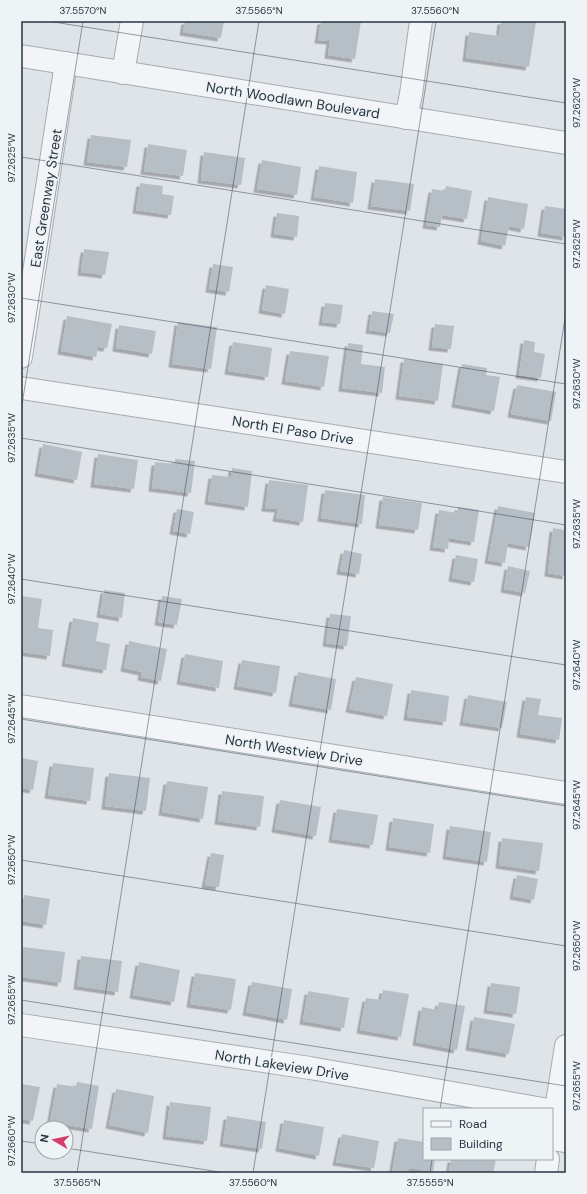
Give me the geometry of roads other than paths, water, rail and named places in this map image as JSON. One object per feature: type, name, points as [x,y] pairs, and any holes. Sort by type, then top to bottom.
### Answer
[{"type":"street","points":[[123,73],[132,21]]},
{"type":"street","points":[[406,118],[411,94],[420,21]]},
{"type":"street","name":"North Woodlawn Boulevard","points":[[21,56],[566,143]]},
{"type":"street","name":"East Greenway Street","points":[[21,357],[66,64]]},
{"type":"street","name":"North El Paso Drive","points":[[21,388],[566,472]]},
{"type":"street","name":"North Westview Drive","points":[[21,706],[566,793]]},
{"type":"street","name":"North Lakeview Drive","points":[[21,1025],[310,1068],[539,1108]]},
{"type":"street","points":[[550,1108],[566,1046]]},
{"type":"street","points":[[553,1139],[566,1141]]},
{"type":"street","points":[[546,1173],[548,1160]]}]
